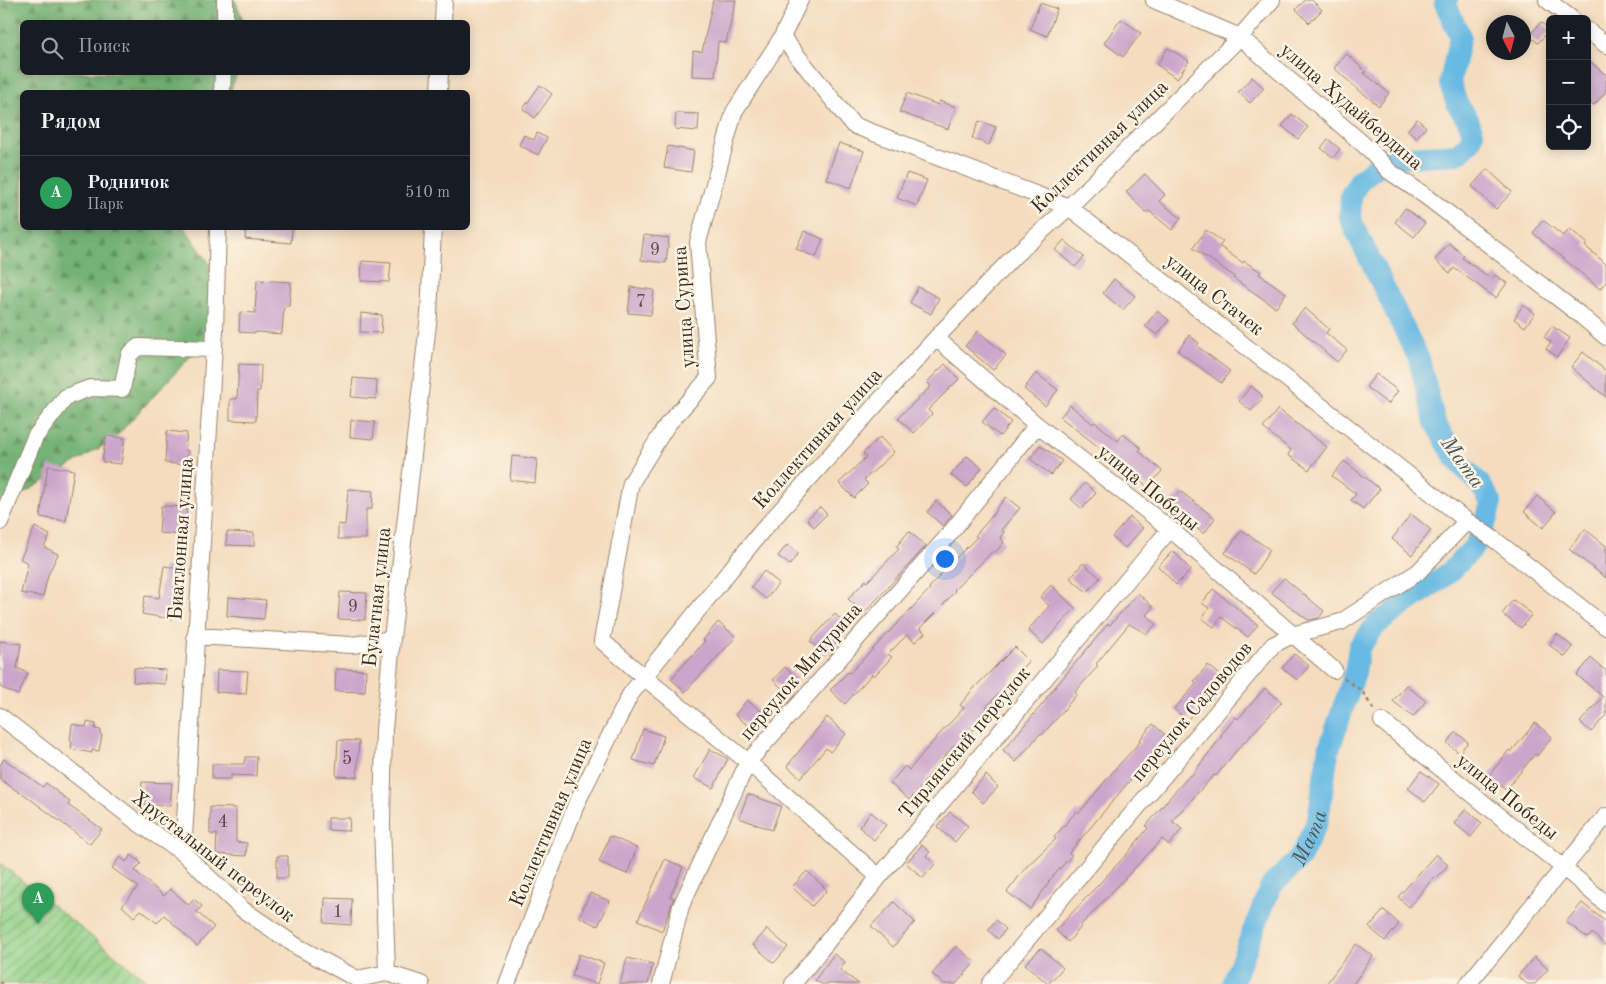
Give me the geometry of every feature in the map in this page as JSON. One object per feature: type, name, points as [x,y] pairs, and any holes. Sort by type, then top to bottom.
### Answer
[{"type":"street","points":[[225,0],[225,20]]},
{"type":"street","points":[[443,20],[444,0]]},
{"type":"street","name":"улица Сурина","points":[[644,677],[602,641],[631,483],[667,425],[709,378],[698,242],[734,112],[782,37],[800,0]]},
{"type":"street","name":"улица Худайбердина","points":[[1154,0],[1240,37],[1371,151],[1389,171],[1435,203],[1606,337]]},
{"type":"street","name":"Коллективная улица","points":[[507,984],[578,802],[630,695],[761,532],[936,338],[1015,255],[1069,207],[1240,37],[1272,0]]},
{"type":"street","points":[[1547,0],[1567,15]]},
{"type":"street","points":[[1591,33],[1606,45]]},
{"type":"street","name":"улица Стачек","points":[[782,37],[853,125],[1069,207],[1606,628]]},
{"type":"street","points":[[222,90],[223,75]]},
{"type":"street","points":[[439,90],[440,75]]},
{"type":"street","name":"Биатлонная улица","points":[[183,853],[213,349],[218,230]]},
{"type":"street","name":"Булатная улица","points":[[387,973],[382,824],[384,730],[392,639],[429,315],[433,230]]},
{"type":"street","name":"улица Победы","points":[[936,338],[1037,425],[1170,529],[1334,670]]},
{"type":"street","points":[[0,522],[35,437],[66,397],[90,388],[122,389],[128,355],[138,347],[213,349]]},
{"type":"street","name":"переулок Мичурина","points":[[661,984],[681,906],[748,762],[947,537],[1037,425]]},
{"type":"street","name":"переулок Садоводов","points":[[990,984],[1273,645],[1292,635],[1341,622],[1418,572],[1467,520]]},
{"type":"street","name":"Тирлянский переулок","points":[[793,984],[879,877],[1170,529]]},
{"type":"street","points":[[196,636],[352,645],[392,639]]},
{"type":"street","points":[[644,677],[748,762],[879,877]]},
{"type":"street","name":"Хрустальный переулок","points":[[0,716],[136,822],[183,853],[242,909],[298,948],[357,979],[387,973],[420,984]]},
{"type":"street","name":"улица Победы","points":[[1382,722],[1606,904]]},
{"type":"street","points":[[1468,984],[1606,816]]},
{"type":"path","points":[[1334,670],[1362,691],[1382,722]]},
{"type":"green space","points":[[0,0],[235,0],[243,20],[20,20],[20,75],[236,75],[231,90],[20,90],[20,230],[186,230],[223,283],[215,330],[113,440],[19,496],[0,510]]},
{"type":"green space","points":[[0,863],[151,984],[0,984]]},
{"type":"building","points":[[713,0],[736,0],[726,43],[718,41],[715,77],[692,76],[693,51],[702,52]]},
{"type":"building","points":[[1305,0],[1312,0],[1322,10],[1309,23],[1296,9]]},
{"type":"building","points":[[1040,3],[1057,9],[1047,36],[1030,29]]},
{"type":"building","points":[[1121,19],[1141,33],[1123,57],[1104,43]]},
{"type":"building","points":[[1541,22],[1546,26],[1546,34],[1538,43],[1531,38],[1531,34]]},
{"type":"building","points":[[1168,48],[1189,61],[1177,79],[1157,65]]},
{"type":"building","points":[[1347,54],[1366,72],[1364,73],[1389,93],[1379,106],[1334,68]]},
{"type":"building","points":[[1591,62],[1606,75],[1606,92],[1594,105],[1591,102]]},
{"type":"building","points":[[1252,77],[1264,88],[1250,103],[1238,92]]},
{"type":"building","points":[[540,85],[552,94],[535,118],[523,109]]},
{"type":"building","points":[[907,93],[938,105],[939,101],[956,107],[948,129],[899,112]]},
{"type":"building","points":[[676,113],[699,114],[698,131],[675,129]]},
{"type":"building","points":[[1292,114],[1308,127],[1298,139],[1282,126]]},
{"type":"building","points":[[1417,119],[1426,127],[1416,138],[1407,130]]},
{"type":"building","points":[[979,121],[996,127],[989,145],[972,138]]},
{"type":"building","points":[[537,133],[547,138],[538,155],[519,145],[524,135],[534,140]]},
{"type":"building","points":[[1328,139],[1340,149],[1333,158],[1321,148]]},
{"type":"building","points":[[839,143],[864,151],[851,188],[826,179]]},
{"type":"building","points":[[668,146],[694,151],[691,172],[664,168]]},
{"type":"building","points":[[1487,169],[1512,192],[1496,209],[1472,186]]},
{"type":"building","points":[[907,173],[927,180],[917,206],[897,198]]},
{"type":"building","points":[[1145,174],[1165,195],[1159,201],[1181,218],[1172,230],[1149,211],[1146,213],[1126,192]]},
{"type":"building","points":[[1405,208],[1425,223],[1414,237],[1395,222]]},
{"type":"building","points":[[1543,220],[1563,236],[1570,229],[1587,243],[1585,246],[1606,264],[1606,282],[1600,289],[1533,233]]},
{"type":"building","points":[[246,230],[292,230],[291,243],[245,239]]},
{"type":"building","points":[[1206,230],[1223,242],[1219,246],[1243,263],[1244,261],[1261,272],[1259,274],[1286,293],[1276,308],[1193,248]]},
{"type":"building","points":[[804,231],[823,239],[816,257],[796,249]]},
{"type":"building","points":[[644,235],[669,238],[666,263],[641,260]]},
{"type":"building","points":[[1064,240],[1084,257],[1075,267],[1055,250]]},
{"type":"building","points":[[1449,243],[1464,256],[1462,258],[1492,279],[1495,275],[1507,283],[1496,298],[1454,268],[1450,273],[1435,260]]},
{"type":"building","points":[[362,261],[391,263],[389,282],[361,281]]},
{"type":"building","points":[[1114,279],[1135,296],[1123,310],[1103,293]]},
{"type":"building","points":[[257,280],[291,282],[289,306],[284,306],[282,334],[239,332],[240,312],[255,313]]},
{"type":"building","points":[[631,287],[654,290],[651,315],[628,313]]},
{"type":"building","points":[[918,287],[939,298],[931,314],[910,303]]},
{"type":"building","points":[[1523,305],[1535,313],[1525,327],[1514,319]]},
{"type":"building","points":[[1305,308],[1329,329],[1326,333],[1347,350],[1337,362],[1292,323]]},
{"type":"building","points":[[1157,311],[1169,320],[1157,335],[1145,326]]},
{"type":"building","points":[[361,313],[382,315],[381,333],[360,332]]},
{"type":"building","points":[[1552,326],[1570,338],[1557,357],[1546,349],[1551,342],[1544,337]]},
{"type":"building","points":[[978,331],[1006,355],[993,370],[965,346]]},
{"type":"building","points":[[1189,335],[1199,343],[1197,346],[1230,371],[1221,383],[1178,351]]},
{"type":"building","points":[[1583,352],[1606,371],[1606,397],[1571,367]]},
{"type":"building","points":[[239,364],[261,365],[260,391],[257,391],[256,421],[230,420],[230,399],[237,399]]},
{"type":"building","points":[[945,364],[959,379],[928,410],[932,414],[914,433],[898,418],[931,386],[927,382]]},
{"type":"building","points":[[1036,373],[1058,390],[1045,406],[1024,389]]},
{"type":"building","points":[[1376,374],[1398,391],[1388,404],[1366,387]]},
{"type":"building","points":[[353,378],[377,380],[376,399],[351,397]]},
{"type":"building","points":[[1251,386],[1262,395],[1262,399],[1251,411],[1239,401]]},
{"type":"building","points":[[1070,405],[1118,441],[1123,434],[1141,448],[1139,451],[1162,471],[1148,487],[1060,417]]},
{"type":"building","points":[[994,408],[1011,422],[1000,436],[982,422]]},
{"type":"building","points":[[1278,409],[1327,447],[1309,470],[1288,455],[1291,450],[1263,428]]},
{"type":"building","points":[[351,420],[375,422],[373,439],[350,437]]},
{"type":"building","points":[[167,431],[187,433],[185,450],[188,451],[187,465],[165,463]]},
{"type":"building","points":[[106,436],[125,438],[121,464],[102,462]]},
{"type":"building","points":[[880,437],[894,452],[864,480],[868,484],[854,498],[839,483],[866,457],[863,453]]},
{"type":"building","points":[[1040,445],[1062,461],[1051,475],[1030,459]]},
{"type":"building","points":[[512,456],[537,459],[535,483],[510,480]]},
{"type":"building","points":[[967,456],[982,468],[967,487],[951,475]]},
{"type":"building","points":[[1344,461],[1380,489],[1363,509],[1351,500],[1356,494],[1332,476]]},
{"type":"building","points":[[48,466],[74,470],[66,521],[40,517]]},
{"type":"building","points":[[1085,483],[1096,493],[1082,509],[1071,499]]},
{"type":"building","points":[[348,489],[373,491],[372,509],[366,509],[366,539],[338,539],[338,524],[345,525]]},
{"type":"building","points":[[1180,491],[1215,518],[1204,534],[1169,506]]},
{"type":"building","points":[[1537,496],[1556,512],[1543,528],[1524,512]]},
{"type":"building","points":[[1006,497],[1020,508],[1001,530],[1004,532],[1000,538],[1004,542],[995,553],[993,551],[954,590],[943,605],[920,628],[925,633],[915,642],[907,635],[888,654],[892,657],[874,676],[872,674],[845,704],[830,690],[848,672],[850,673],[930,589],[950,564],[977,537],[975,536]]},
{"type":"building","points":[[936,501],[952,515],[943,526],[927,512]]},
{"type":"building","points":[[161,506],[187,507],[185,535],[159,533]]},
{"type":"building","points":[[820,507],[827,514],[814,527],[807,519]]},
{"type":"building","points":[[1411,514],[1431,530],[1412,555],[1392,539]]},
{"type":"building","points":[[1130,517],[1143,528],[1125,548],[1112,537]]},
{"type":"building","points":[[35,527],[50,535],[44,547],[58,554],[48,575],[43,597],[21,593],[28,563],[20,559]]},
{"type":"building","points":[[1585,529],[1606,546],[1606,578],[1569,549]]},
{"type":"building","points":[[1242,530],[1270,550],[1254,574],[1225,553]]},
{"type":"building","points":[[909,531],[926,546],[864,613],[848,599],[899,549],[896,547]]},
{"type":"building","points":[[227,532],[254,533],[254,546],[226,545]]},
{"type":"building","points":[[787,545],[798,553],[790,565],[778,556]]},
{"type":"building","points":[[1173,551],[1191,570],[1176,585],[1158,566]]},
{"type":"building","points":[[1083,563],[1100,578],[1087,592],[1070,578]]},
{"type":"building","points":[[164,566],[178,568],[172,619],[142,614],[145,596],[159,598]]},
{"type":"building","points":[[764,571],[779,583],[766,599],[751,587]]},
{"type":"building","points":[[1284,578],[1324,611],[1319,618],[1308,620],[1271,592]]},
{"type":"building","points":[[1051,585],[1075,608],[1043,644],[1028,630],[1049,606],[1040,597]]},
{"type":"building","points":[[1213,589],[1258,625],[1248,637],[1221,617],[1214,627],[1202,618],[1209,608],[1202,603]]},
{"type":"building","points":[[340,592],[367,593],[365,620],[338,619]]},
{"type":"building","points":[[1138,593],[1153,607],[1146,615],[1156,624],[1147,634],[1129,624],[1096,664],[1098,666],[1075,692],[1077,694],[1016,762],[1003,750],[1108,624],[1110,625]]},
{"type":"building","points":[[228,597],[266,600],[264,619],[227,616]]},
{"type":"building","points":[[1513,600],[1532,614],[1521,628],[1502,614]]},
{"type":"building","points":[[835,614],[850,628],[825,655],[810,641]]},
{"type":"building","points":[[718,622],[736,637],[685,692],[671,679],[705,641],[703,640]]},
{"type":"building","points":[[1557,634],[1573,647],[1565,657],[1549,645]]},
{"type":"building","points":[[0,641],[21,644],[17,668],[28,673],[18,695],[0,687]]},
{"type":"building","points":[[1015,647],[1029,661],[986,707],[990,711],[981,722],[957,746],[955,744],[909,800],[890,783],[905,766],[909,770],[964,708],[960,705],[974,688]]},
{"type":"building","points":[[1294,654],[1309,666],[1297,680],[1282,668]]},
{"type":"building","points":[[1591,658],[1606,671],[1606,715],[1591,732],[1580,722],[1603,697],[1577,675]]},
{"type":"building","points":[[1208,665],[1224,678],[1187,720],[1174,709],[1197,683],[1194,681]]},
{"type":"building","points":[[785,667],[797,678],[785,691],[773,680]]},
{"type":"building","points":[[134,668],[166,670],[165,684],[133,682]]},
{"type":"building","points":[[336,669],[366,670],[365,692],[335,691]]},
{"type":"building","points":[[217,670],[248,671],[246,694],[216,692]]},
{"type":"building","points":[[1406,685],[1426,701],[1413,717],[1393,701]]},
{"type":"building","points":[[1265,688],[1282,702],[1236,751],[1216,776],[1214,775],[1172,821],[1182,829],[1169,845],[1162,839],[1080,926],[1068,942],[1056,930],[1127,854],[1148,828],[1146,826],[1191,776],[1221,735]]},
{"type":"building","points":[[747,700],[767,716],[755,731],[735,715]]},
{"type":"building","points":[[827,717],[846,734],[830,752],[826,748],[801,778],[787,766]]},
{"type":"building","points":[[87,722],[96,724],[95,729],[101,730],[100,734],[102,735],[99,751],[92,750],[92,753],[71,749],[72,724],[86,727]]},
{"type":"building","points":[[1535,723],[1552,737],[1537,756],[1535,754],[1506,790],[1489,776],[1509,750],[1511,752]]},
{"type":"building","points":[[1153,724],[1169,738],[1127,784],[1069,853],[1072,855],[1048,882],[1030,909],[1007,892],[1027,866],[1056,839],[1054,837],[1077,811],[1079,813],[1141,741],[1139,740]]},
{"type":"building","points":[[643,729],[664,736],[654,766],[633,760]]},
{"type":"building","points":[[1456,732],[1468,742],[1459,753],[1447,743]]},
{"type":"building","points":[[338,740],[359,741],[357,777],[336,776]]},
{"type":"building","points":[[710,749],[728,759],[713,788],[694,778]]},
{"type":"building","points":[[245,757],[257,757],[256,776],[231,775],[231,779],[212,779],[212,764],[244,764]]},
{"type":"building","points":[[4,759],[43,787],[46,783],[70,802],[68,805],[102,829],[90,844],[21,792],[0,779],[0,765]]},
{"type":"building","points":[[1421,771],[1439,784],[1425,802],[1408,788]]},
{"type":"building","points":[[986,775],[998,787],[983,803],[971,791]]},
{"type":"building","points":[[142,782],[172,783],[170,806],[141,804]]},
{"type":"building","points":[[748,794],[781,806],[772,830],[739,818]]},
{"type":"building","points":[[210,807],[236,808],[236,842],[247,843],[246,856],[216,854],[217,834],[210,834]]},
{"type":"building","points":[[1466,809],[1482,823],[1471,837],[1454,823]]},
{"type":"building","points":[[871,812],[886,825],[874,840],[859,827]]},
{"type":"building","points":[[950,812],[968,826],[955,842],[937,827]]},
{"type":"building","points":[[328,818],[350,818],[349,831],[328,830]]},
{"type":"building","points":[[610,836],[637,848],[627,874],[599,862]]},
{"type":"building","points":[[922,845],[930,852],[926,856],[935,864],[923,878],[906,863]]},
{"type":"building","points":[[1436,854],[1448,865],[1436,879],[1434,877],[1409,907],[1398,897]]},
{"type":"building","points":[[131,855],[141,863],[135,871],[164,896],[170,889],[189,905],[194,899],[202,906],[197,912],[214,927],[197,946],[164,915],[157,923],[141,910],[134,917],[122,906],[138,887],[112,868],[120,857],[126,862]]},
{"type":"building","points":[[277,856],[288,856],[288,878],[277,878]]},
{"type":"building","points":[[665,859],[683,867],[670,897],[674,898],[662,931],[638,920]]},
{"type":"building","points":[[807,871],[827,890],[812,906],[792,887]]},
{"type":"building","points":[[590,893],[610,901],[598,926],[579,917]]},
{"type":"building","points":[[325,898],[352,899],[351,925],[324,923]]},
{"type":"building","points":[[894,902],[915,922],[893,947],[871,926]]},
{"type":"building","points":[[1582,903],[1606,922],[1606,946],[1592,933],[1588,938],[1566,922]]},
{"type":"building","points":[[1384,910],[1399,924],[1385,941],[1369,927]]},
{"type":"building","points":[[996,920],[1006,929],[998,939],[988,930]]},
{"type":"building","points":[[767,929],[788,947],[774,963],[753,945]]},
{"type":"building","points":[[1356,944],[1373,956],[1353,984],[1326,984]]},
{"type":"building","points":[[956,946],[975,962],[956,984],[944,984],[932,974]]},
{"type":"building","points":[[1041,948],[1063,968],[1048,984],[1025,964]]},
{"type":"building","points":[[579,954],[604,963],[597,984],[572,976]]},
{"type":"building","points":[[834,954],[845,962],[840,970],[859,984],[821,984],[815,980]]},
{"type":"building","points":[[1534,957],[1548,969],[1535,984],[1527,984],[1518,976]]},
{"type":"building","points":[[627,958],[653,964],[648,984],[620,984]]},
{"type":"waterway","name":"Мата","points":[[1232,984],[1271,886],[1300,858],[1318,820],[1328,752],[1355,673],[1359,647],[1377,624],[1450,572],[1475,546],[1487,518],[1491,502],[1480,484],[1458,462],[1435,423],[1419,359],[1350,219],[1351,195],[1360,180],[1387,158],[1458,154],[1470,142],[1473,133],[1468,120],[1457,104],[1450,83],[1460,36],[1445,3],[1447,0]]},
{"type":"place","name":"Родничок","points":[[38,924]]}]
